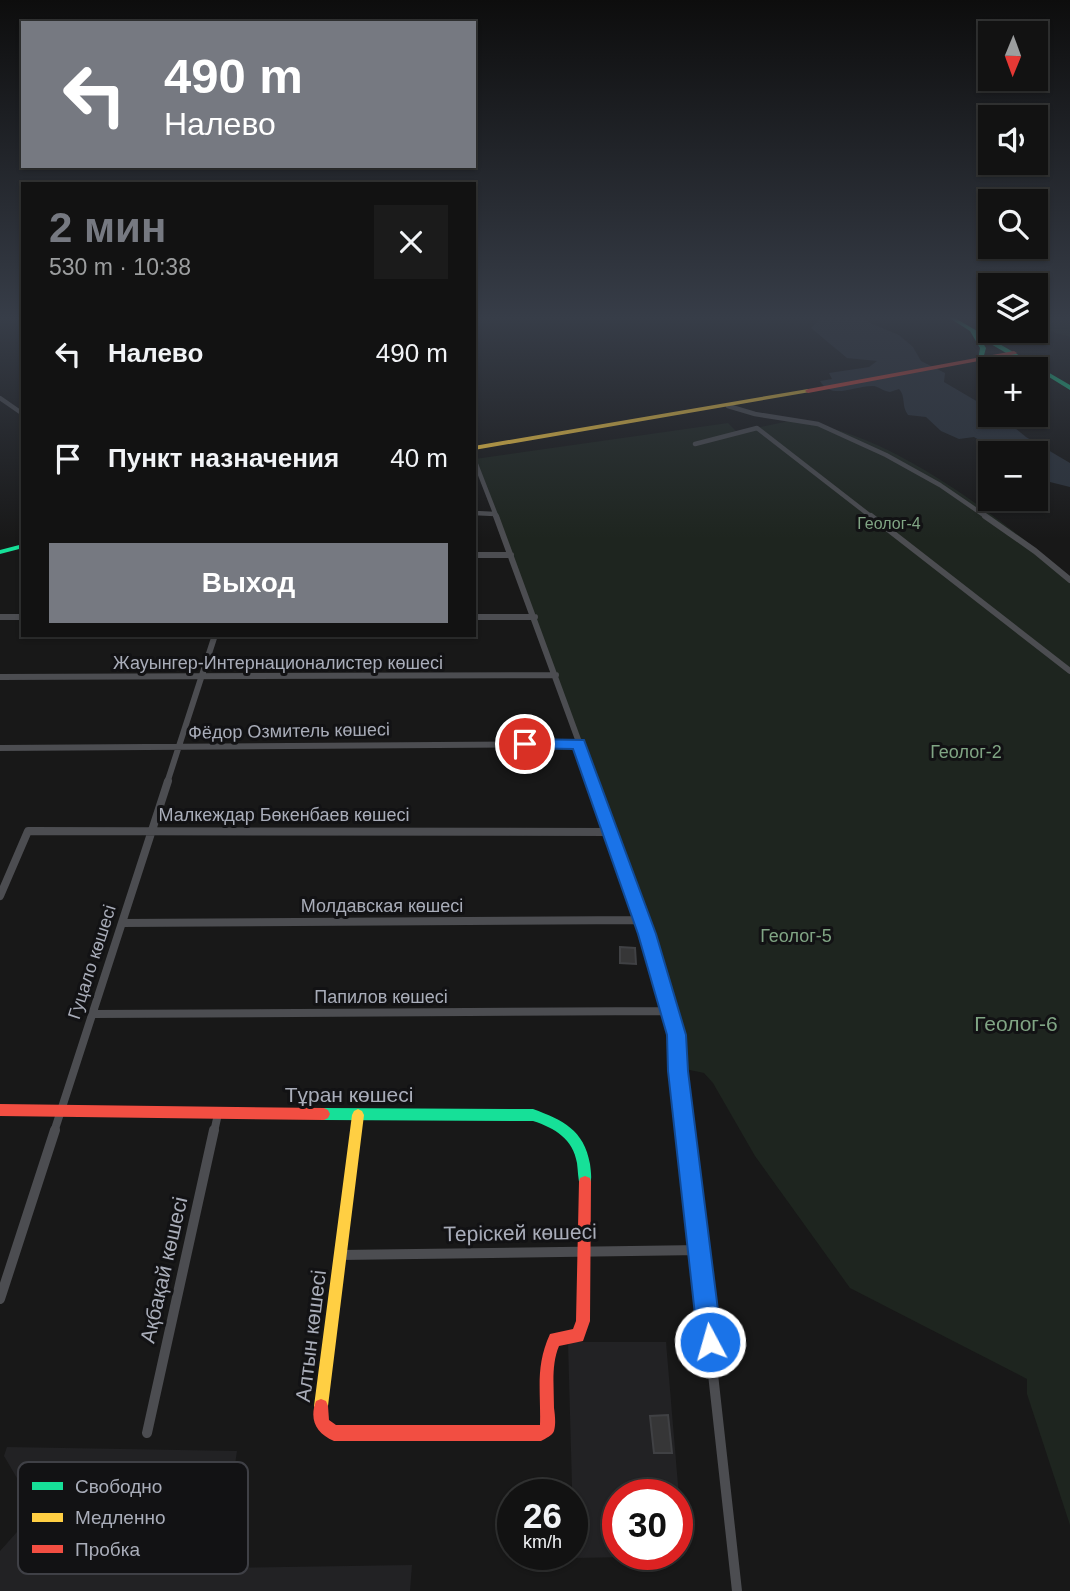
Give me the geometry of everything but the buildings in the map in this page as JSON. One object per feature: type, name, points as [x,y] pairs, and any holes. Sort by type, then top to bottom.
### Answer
[{"type":"main road","points":[[476,448],[806,391]]},
{"type":"main road","points":[[0,552],[21,547]]},
{"type":"main road","name":"Тұран көшесі","points":[[0,1110],[533,1115],[554,1121],[569,1133],[583,1156],[584,1252],[581,1265],[584,1327],[578,1336],[555,1339],[549,1349],[547,1429],[541,1433]]},
{"type":"main road","name":"Алтын көшесі","points":[[358,1115],[320,1412],[323,1424],[334,1433],[541,1433]]},
{"type":"street","points":[[0,398],[21,413]]},
{"type":"street","points":[[728,406],[755,414],[818,424],[886,455],[940,485],[1035,551],[1070,580]]},
{"type":"street","points":[[695,444],[757,428],[763,421],[755,414]]},
{"type":"street","points":[[757,428],[1070,671]]},
{"type":"street","points":[[476,464],[536,617],[642,920],[676,1035],[737,1591]]},
{"type":"street","points":[[476,513],[495,514]]},
{"type":"street","points":[[476,555],[511,555]]},
{"type":"street","points":[[0,617],[21,617]]},
{"type":"street","points":[[476,617],[536,617]]},
{"type":"street","name":"Гуцало көшесі","points":[[0,1299],[214,637]]},
{"type":"street","name":"Жауынгер-Интернационалистер көшесі","points":[[0,677],[556,675]]},
{"type":"street","name":"Фёдор Озмитель көшесі","points":[[0,748],[579,744]]},
{"type":"street","name":"Малкеждар Бөкенбаев көшесі","points":[[0,896],[28,831],[610,832]]},
{"type":"street","name":"Молдавская көшесі","points":[[122,923],[642,920]]},
{"type":"street","name":"Папилов көшесі","points":[[92,1014],[670,1011]]},
{"type":"street","name":"Ақбақай көшесі","points":[[147,1433],[218,1114]]},
{"type":"street","name":"Теріскей көшесі","points":[[340,1255],[701,1250]]},
{"type":"shaded area","points":[[900,391],[960,391],[978,402],[978,427],[1014,427],[1033,441],[981,441],[974,437],[959,439],[941,431],[926,417],[908,415]]},
{"type":"shaded area","points":[[1048,450],[1070,463],[1070,487],[1050,482]]},
{"type":"shaded area","points":[[568,1342],[666,1342],[678,1479],[602,1479],[602,1557],[588,1558],[588,1479],[572,1479]]},
{"type":"shaded area","points":[[7,1447],[237,1451],[235,1462],[18,1462],[18,1480],[4,1456]]},
{"type":"shaded area","points":[[18,1528],[18,1574],[248,1574],[248,1568],[412,1565],[410,1591],[0,1591],[0,1551]]},
{"type":"green space","name":"Геолог-5","points":[[789,421],[826,427],[864,439],[938,478],[978,505],[978,511],[986,511],[1070,576],[1070,1525],[1027,1394],[1027,1379],[850,1288],[755,1156],[713,1083],[704,1073],[685,1069],[681,1061],[677,1019],[476,462],[476,459],[728,423],[737,432]]},
{"type":"traffic: fast","points":[[0,552],[21,547]]},
{"type":"traffic: fast","points":[[324,1114],[533,1115],[557,1124],[573,1138],[582,1156],[585,1182]]},
{"type":"traffic: slow","points":[[476,448],[807,391]]},
{"type":"traffic: slow","points":[[321,1406],[358,1115]]},
{"type":"traffic: jam","points":[[0,1110],[324,1114]]},
{"type":"traffic: jam","points":[[321,1406],[322,1424],[334,1433],[541,1433],[547,1429],[546,1371],[550,1349],[555,1339],[578,1336],[583,1321],[585,1182]]},
{"type":"route","points":[[525,744],[579,744],[647,934],[676,1035],[710,1342]]},
{"type":"park label","name":"Геолог-4","points":[[889,523]]},
{"type":"park label","name":"Геолог-2","points":[[966,752]]},
{"type":"park label","name":"Геолог-6","points":[[1016,1024]]}]
